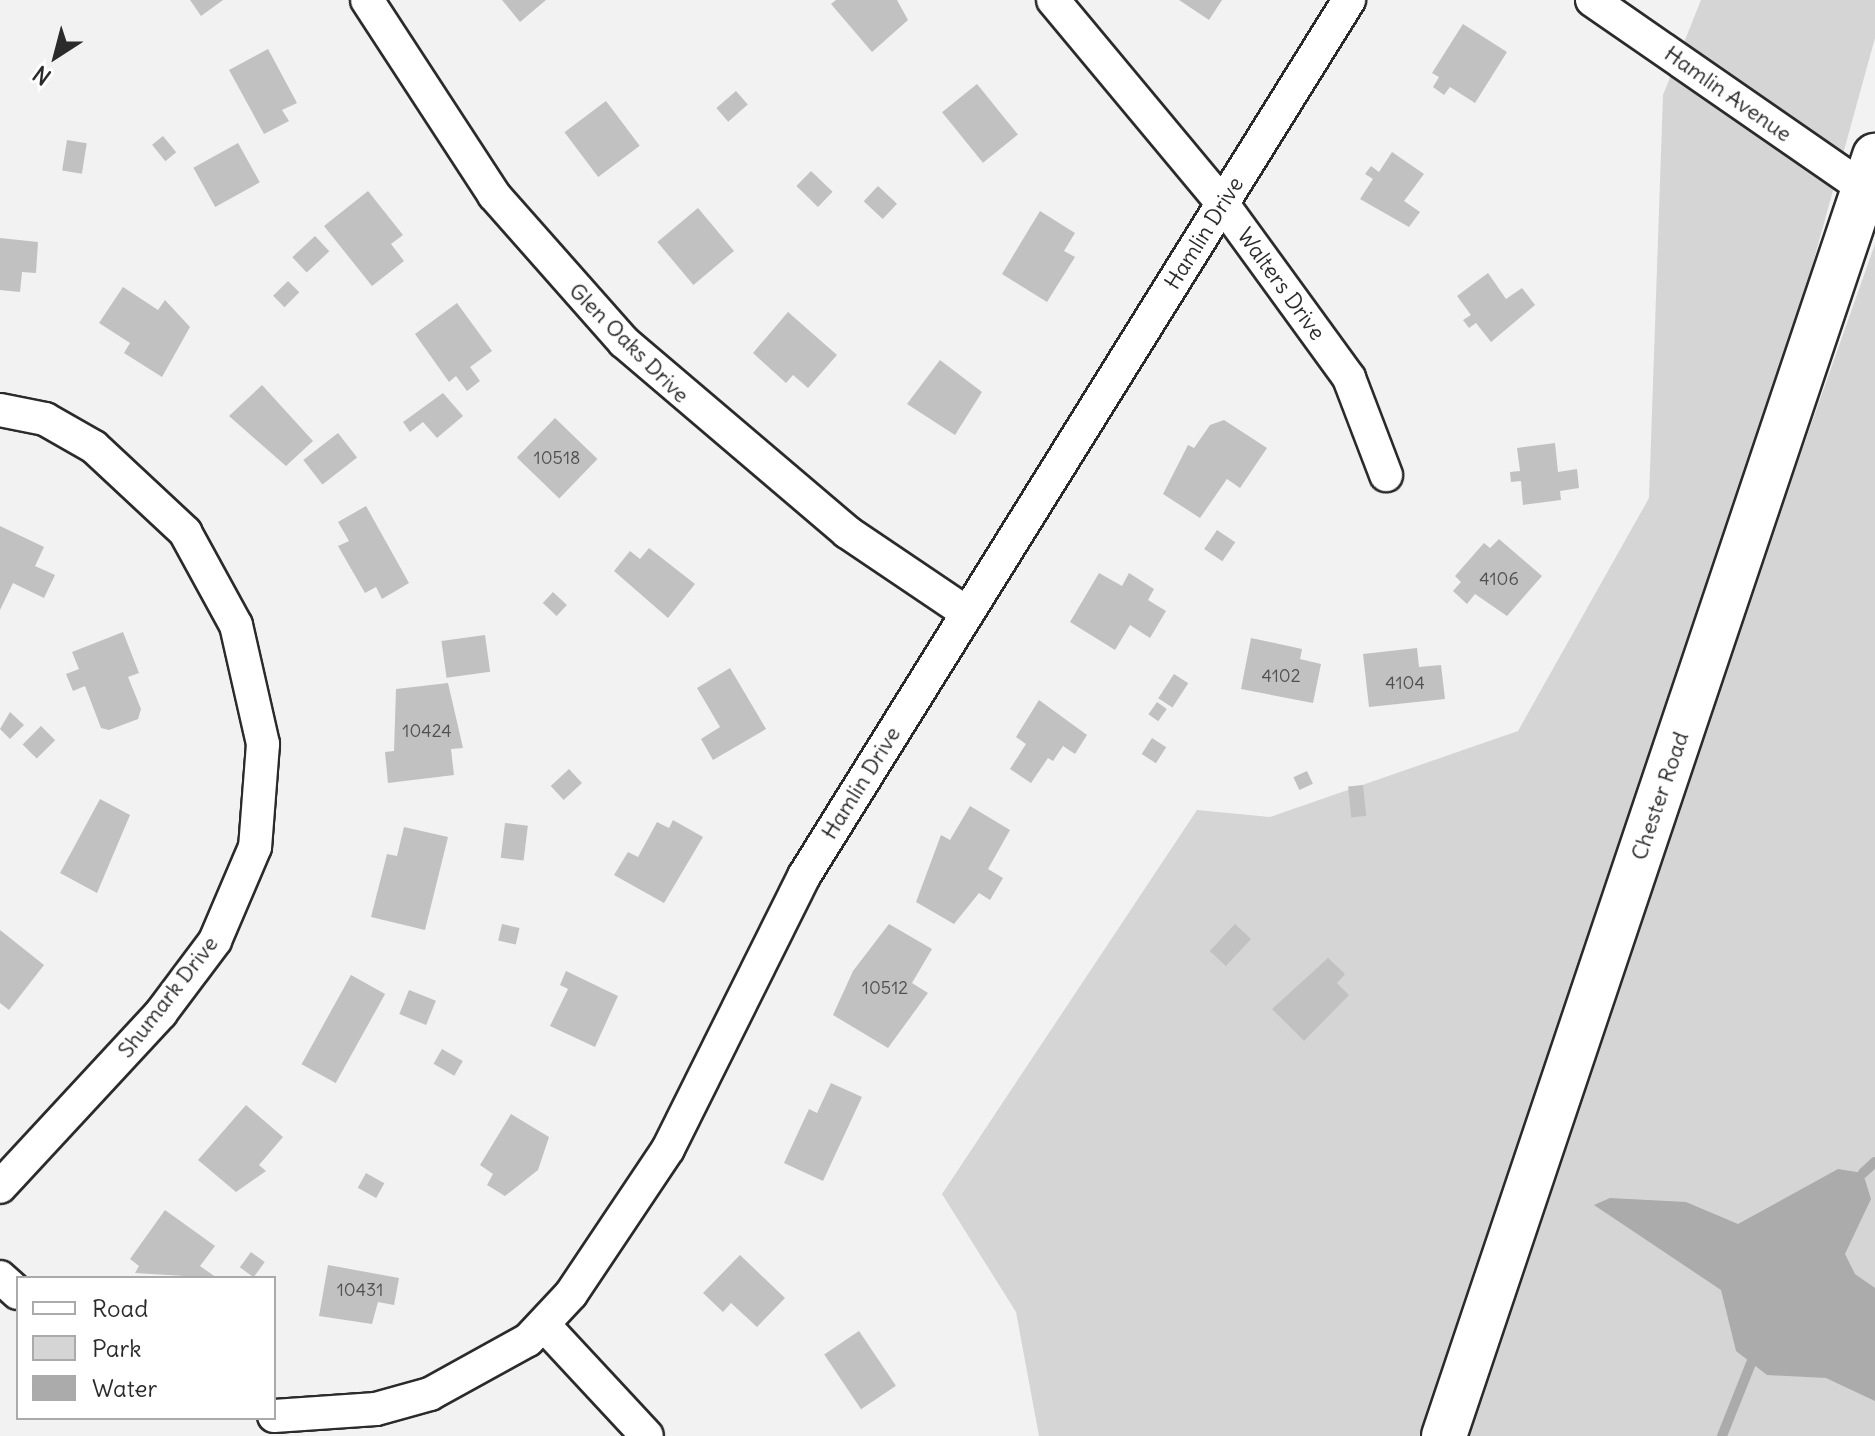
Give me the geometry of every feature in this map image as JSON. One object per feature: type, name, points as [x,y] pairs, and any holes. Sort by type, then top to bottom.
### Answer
[{"type":"main road","name":"Chester Road","points":[[1444,1436],[1870,172]]},
{"type":"street","name":"Glen Oaks Drive","points":[[367,0],[494,195],[624,342],[720,431],[847,532],[967,613]]},
{"type":"street","name":"Walters Drive","points":[[1053,0],[1222,203],[1349,378],[1386,475]]},
{"type":"street","name":"Hamlin Drive","points":[[276,1416],[376,1409],[430,1394],[481,1371],[544,1325],[623,1224],[668,1149],[804,876],[1349,0]]},
{"type":"street","name":"Hamlin Avenue","points":[[1592,0],[1870,172]]},
{"type":"street","name":"Shumark Drive","points":[[0,410],[45,419],[94,447],[185,532],[236,625],[263,744],[255,847],[215,941],[161,1013],[0,1187]]},
{"type":"street","points":[[0,1277],[16,1291]]},
{"type":"street","points":[[544,1325],[647,1436]]},
{"type":"green space","points":[[1701,0],[1875,0],[1875,38],[1805,292],[1430,1436],[1039,1436],[1016,1312],[942,1194],[1197,810],[1270,817],[1518,731],[1649,498],[1663,95]]},
{"type":"green space","points":[[1875,244],[1875,1436],[1466,1436],[1681,792]]},
{"type":"water","points":[[1838,1169],[1863,1173],[1871,1199],[1845,1254],[1855,1274],[1875,1288],[1875,1401],[1826,1378],[1767,1375],[1736,1351],[1721,1290],[1594,1205],[1610,1198],[1686,1202],[1738,1224]]},
{"type":"building","points":[[190,0],[223,0],[201,16]]},
{"type":"building","points":[[502,0],[546,0],[520,22]]},
{"type":"building","points":[[836,0],[897,0],[908,20],[872,52],[831,4]]},
{"type":"building","points":[[1179,0],[1222,0],[1209,20]]},
{"type":"building","points":[[1463,24],[1507,52],[1475,103],[1450,87],[1444,95],[1433,87],[1439,77],[1432,73]]},
{"type":"building","points":[[268,49],[297,103],[282,110],[289,121],[264,134],[229,70]]},
{"type":"building","points":[[977,84],[1018,135],[983,163],[942,112]]},
{"type":"building","points":[[736,91],[748,105],[728,122],[716,108]]},
{"type":"building","points":[[606,101],[640,146],[598,177],[564,132]]},
{"type":"building","points":[[163,136],[176,152],[165,161],[152,145]]},
{"type":"building","points":[[67,140],[87,143],[82,174],[62,171]]},
{"type":"building","points":[[238,143],[260,182],[215,207],[193,168]]},
{"type":"building","points":[[1392,152],[1424,174],[1404,201],[1420,212],[1409,227],[1360,199],[1373,179],[1365,174],[1371,166],[1379,172]]},
{"type":"building","points":[[811,171],[833,192],[818,207],[796,186]]},
{"type":"building","points":[[878,186],[897,204],[883,219],[864,201]]},
{"type":"building","points":[[368,191],[403,235],[391,244],[404,261],[372,286],[324,226]]},
{"type":"building","points":[[698,208],[734,251],[693,285],[657,242]]},
{"type":"building","points":[[1040,211],[1075,233],[1064,251],[1075,257],[1047,302],[1002,274]]},
{"type":"building","points":[[315,236],[329,251],[307,273],[292,257]]},
{"type":"building","points":[[0,238],[38,242],[36,273],[22,272],[20,292],[0,290]]},
{"type":"building","points":[[1488,273],[1506,299],[1522,288],[1535,305],[1491,342],[1476,323],[1469,328],[1463,320],[1471,315],[1457,296]]},
{"type":"building","points":[[288,281],[299,292],[284,307],[273,296]]},
{"type":"building","points":[[123,287],[158,310],[165,300],[190,327],[162,377],[124,353],[130,343],[99,323]]},
{"type":"building","points":[[457,303],[492,351],[470,367],[480,381],[467,391],[456,376],[449,382],[415,334]]},
{"type":"building","points":[[788,312],[837,355],[808,388],[793,375],[786,383],[753,353]]},
{"type":"building","points":[[940,360],[982,392],[955,435],[907,404]]},
{"type":"building","points":[[262,385],[313,441],[286,466],[229,416]]},
{"type":"building","points":[[443,393],[463,416],[437,438],[423,422],[410,432],[403,422]]},
{"type":"building","points":[[555,418],[597,459],[559,499],[517,458]]},
{"type":"building","points":[[1224,420],[1267,448],[1240,488],[1227,479],[1200,518],[1163,494],[1188,445],[1194,448],[1210,425]]},
{"type":"building","points":[[338,433],[357,457],[322,485],[303,460]]},
{"type":"building","points":[[1555,443],[1558,472],[1577,469],[1579,488],[1560,491],[1561,500],[1523,505],[1521,481],[1511,482],[1510,472],[1520,471],[1517,448]]},
{"type":"building","points":[[366,506],[409,583],[382,599],[376,587],[365,593],[338,546],[349,541],[338,522]]},
{"type":"building","points":[[0,526],[44,547],[35,566],[55,575],[44,598],[13,583],[0,610]]},
{"type":"building","points":[[1217,530],[1235,542],[1222,561],[1204,549]]},
{"type":"building","points":[[1499,539],[1542,576],[1507,616],[1475,594],[1467,604],[1453,591],[1461,582],[1455,576],[1484,543],[1490,548]]},
{"type":"building","points":[[649,548],[695,584],[668,618],[614,571],[630,551],[640,559]]},
{"type":"building","points":[[1099,573],[1122,586],[1129,573],[1154,589],[1148,600],[1166,611],[1150,638],[1130,625],[1115,650],[1070,622]]},
{"type":"building","points":[[553,592],[567,605],[557,616],[543,603]]},
{"type":"building","points":[[123,632],[139,673],[128,677],[141,709],[138,719],[109,730],[101,728],[85,686],[73,691],[66,674],[79,669],[72,652]]},
{"type":"building","points":[[485,635],[490,672],[447,678],[441,641]]},
{"type":"building","points":[[1251,638],[1302,649],[1300,659],[1321,664],[1313,703],[1241,689]]},
{"type":"building","points":[[1417,648],[1419,667],[1441,665],[1445,699],[1369,707],[1363,654]]},
{"type":"building","points":[[730,668],[766,729],[713,760],[701,739],[720,727],[697,688]]},
{"type":"building","points":[[1174,674],[1188,683],[1172,708],[1158,698]]},
{"type":"building","points":[[448,683],[463,748],[451,749],[454,775],[388,783],[385,752],[394,751],[396,689]]},
{"type":"building","points":[[1039,700],[1087,735],[1075,754],[1063,746],[1053,761],[1048,758],[1031,783],[1010,769],[1026,744],[1016,737]]},
{"type":"building","points":[[1157,702],[1167,709],[1158,721],[1148,714]]},
{"type":"building","points":[[10,712],[24,725],[10,739],[0,729]]},
{"type":"building","points":[[41,726],[55,740],[37,759],[23,744]]},
{"type":"building","points":[[1152,738],[1166,747],[1156,763],[1142,754]]},
{"type":"building","points":[[569,769],[582,783],[564,800],[551,786]]},
{"type":"building","points":[[1307,771],[1313,784],[1299,790],[1293,777]]},
{"type":"building","points":[[1363,785],[1366,816],[1351,817],[1348,787]]},
{"type":"building","points":[[100,799],[130,815],[97,893],[60,873]]},
{"type":"building","points":[[970,806],[1010,830],[988,869],[1003,878],[990,900],[979,893],[954,924],[916,902],[941,835],[950,840]]},
{"type":"building","points":[[673,820],[703,837],[664,903],[614,875],[628,852],[638,857],[657,822],[669,828]]},
{"type":"building","points":[[505,823],[528,826],[524,861],[501,858]]},
{"type":"building","points":[[404,827],[448,837],[425,930],[371,917],[387,854],[397,856]]},
{"type":"building","points":[[502,924],[520,928],[516,945],[498,941]]},
{"type":"building","points":[[889,924],[932,949],[912,983],[928,993],[888,1048],[833,1015],[853,971]]},
{"type":"building","points":[[1235,924],[1251,939],[1226,966],[1210,951]]},
{"type":"building","points":[[0,930],[44,965],[9,1010],[0,1003]]},
{"type":"building","points":[[1328,958],[1345,974],[1337,983],[1349,995],[1304,1041],[1272,1009]]},
{"type":"building","points":[[566,971],[618,996],[595,1047],[550,1026],[568,989],[560,985]]},
{"type":"building","points":[[351,975],[385,994],[336,1083],[302,1064]]},
{"type":"building","points":[[409,990],[436,1001],[426,1025],[399,1014]]},
{"type":"building","points":[[442,1049],[463,1061],[454,1076],[434,1064]]},
{"type":"building","points":[[831,1083],[862,1097],[823,1181],[784,1163],[809,1109],[817,1113]]},
{"type":"building","points":[[246,1105],[283,1137],[259,1165],[266,1171],[236,1192],[198,1160]]},
{"type":"building","points":[[511,1114],[549,1137],[538,1170],[505,1196],[487,1185],[493,1174],[480,1165]]},
{"type":"building","points":[[366,1173],[384,1183],[376,1198],[358,1188]]},
{"type":"building","points":[[165,1210],[215,1246],[200,1266],[214,1276],[135,1273],[139,1266],[130,1259]]},
{"type":"building","points":[[251,1252],[265,1262],[252,1276],[240,1267]]},
{"type":"building","points":[[740,1255],[785,1298],[757,1327],[731,1303],[723,1312],[703,1293]]},
{"type":"building","points":[[328,1265],[399,1278],[394,1305],[378,1302],[372,1324],[319,1316]]},
{"type":"building","points":[[859,1331],[896,1386],[861,1409],[824,1354]]},
{"type":"waterway","points":[[1863,1173],[1875,1162]]},
{"type":"waterway","points":[[1722,1436],[1751,1363]]}]
